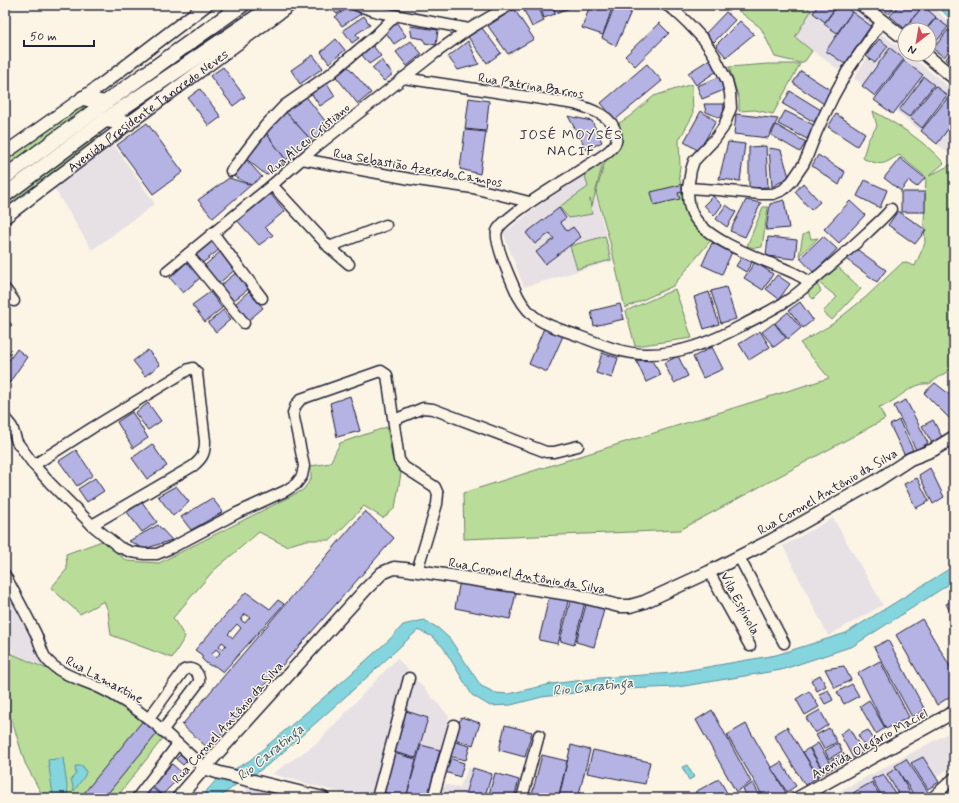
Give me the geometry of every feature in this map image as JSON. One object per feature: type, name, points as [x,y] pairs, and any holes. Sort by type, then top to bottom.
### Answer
[{"type":"highway","points":[[5,177],[242,5]]},
{"type":"highway","name":"Avenida Presidente Tancredo Neves","points":[[5,195],[105,120],[274,5]]},
{"type":"highway","points":[[83,98],[106,103]]},
{"type":"highway","points":[[105,120],[129,123]]},
{"type":"main road","points":[[5,154],[83,98],[206,5]]},
{"type":"main road","name":"Avenida Presidente Tancredo Neves","points":[[5,217],[129,123],[290,5]]},
{"type":"main road","points":[[862,5],[897,33]]},
{"type":"main road","points":[[935,62],[954,78]]},
{"type":"main road","name":"Rua Coronel Antônio da Silva","points":[[178,798],[209,770],[382,573],[394,568],[417,571],[575,595],[619,606],[630,606],[644,602],[709,572],[772,540],[878,480],[910,459],[933,450],[954,437]]},
{"type":"main road","name":"Avenida Olegário Maciel","points":[[798,798],[948,720],[954,712]]},
{"type":"main road","points":[[209,770],[319,798]]},
{"type":"street","points":[[356,5],[395,16],[469,29]]},
{"type":"street","name":"Rua Alceu Cristiano","points":[[167,271],[317,146],[403,78],[469,29],[510,5]]},
{"type":"street","points":[[666,5],[674,10],[704,40],[727,81],[730,93],[730,108],[723,128],[715,139],[694,161],[691,170],[688,188],[688,201],[692,213],[701,226],[717,238],[742,251],[794,273],[810,282]]},
{"type":"street","points":[[231,171],[266,126],[285,105],[330,74],[376,35],[395,16]]},
{"type":"street","points":[[688,188],[760,194],[773,194],[783,190],[792,181],[803,165],[833,97],[848,70],[882,21]]},
{"type":"street","name":"Rua Patrina Barros","points":[[403,78],[575,104],[597,112],[611,123],[616,131],[617,138],[612,149],[529,202],[503,223],[497,230],[496,236],[498,247],[519,297],[535,318],[547,325],[613,348],[646,354],[674,352],[704,344],[718,338],[770,312],[792,298],[846,252],[891,209]]},
{"type":"street","name":"Rua Sebastião Azeredo Campos","points":[[302,159],[410,179],[472,188],[529,202]]},
{"type":"street","points":[[272,185],[330,247],[349,264]]},
{"type":"street","points":[[330,247],[386,225]]},
{"type":"street","points":[[213,233],[262,298]]},
{"type":"street","points":[[188,254],[244,323]]},
{"type":"street","points":[[5,289],[14,301]]},
{"type":"street","points":[[34,465],[189,369],[193,368],[195,370],[197,373],[205,441],[203,456],[193,466],[92,525]]},
{"type":"street","points":[[5,418],[12,427],[17,442],[34,465],[92,525],[119,547],[131,552],[157,554],[296,484],[302,476],[304,466],[293,412],[296,405],[301,399],[381,371],[387,375],[399,460],[404,467],[436,487],[438,494],[437,504],[417,571]]},
{"type":"street","points":[[394,420],[423,408],[432,409],[546,452],[554,452],[578,446]]},
{"type":"street","points":[[739,557],[784,643]]},
{"type":"street","name":"Vila Espínola","points":[[709,572],[750,646]]},
{"type":"street","name":"Rua Lamartine","points":[[5,575],[36,633],[46,657],[56,667],[123,700],[149,718],[162,731],[209,770]]},
{"type":"street","points":[[149,718],[184,670],[188,668],[198,673],[199,682],[162,731]]},
{"type":"street","points":[[377,798],[409,678]]},
{"type":"street","points":[[433,798],[454,725]]},
{"type":"street","points":[[522,798],[539,735]]},
{"type":"street","points":[[137,798],[178,744]]},
{"type":"street","points":[[932,798],[954,778]]},
{"type":"shaded area","points":[[805,5],[851,5],[875,24],[843,73],[795,38],[811,11]]},
{"type":"shaded area","points":[[881,5],[932,5],[954,28],[954,64],[937,50],[937,22],[902,22]]},
{"type":"shaded area","points":[[882,34],[897,46],[897,62],[918,62],[954,91],[954,158],[882,100],[854,78]]},
{"type":"shaded area","points":[[114,145],[155,204],[92,250],[54,188]]},
{"type":"shaded area","points":[[589,172],[613,261],[524,287],[503,233],[541,204]]},
{"type":"shaded area","points":[[833,518],[883,605],[828,636],[783,546]]},
{"type":"shaded area","points":[[5,575],[44,655],[84,685],[15,655],[5,635]]},
{"type":"shaded area","points":[[397,658],[449,716],[429,798],[360,798],[272,774],[317,743]]},
{"type":"shaded area","points":[[954,730],[954,764],[936,778],[915,798],[827,798]]},
{"type":"shaded area","points":[[468,768],[521,782],[516,798],[438,798],[441,784],[460,787]]},
{"type":"shaded area","points":[[242,785],[298,798],[253,798]]},
{"type":"green space","points":[[731,5],[805,5],[811,11],[795,37],[812,51],[805,61],[800,63],[775,57],[761,28]]},
{"type":"green space","points":[[768,64],[800,64],[773,114],[755,110],[739,111],[739,99],[729,67]]},
{"type":"green space","points":[[692,84],[693,115],[679,140],[679,173],[682,195],[688,218],[711,240],[673,286],[625,308],[610,242],[596,193],[615,126],[630,116],[654,96]]},
{"type":"green space","points":[[82,104],[85,110],[5,168],[5,161]]},
{"type":"green space","points":[[873,111],[911,134],[944,163],[929,176],[954,163],[954,339],[951,369],[929,384],[914,387],[890,403],[879,407],[885,419],[680,530],[464,539],[463,493],[829,378],[800,343],[831,325],[866,297],[903,262],[915,266],[925,243],[924,223],[926,177],[899,155],[885,163],[870,161],[864,159],[863,157],[868,140],[877,126]]},
{"type":"green space","points":[[98,131],[103,137],[5,212],[5,200]]},
{"type":"green space","points":[[604,158],[592,206],[590,199],[592,214],[569,218],[559,207],[588,187],[584,172]]},
{"type":"green space","points":[[763,207],[768,207],[762,247],[754,248],[747,246]]},
{"type":"green space","points":[[809,232],[811,239],[818,238],[799,256],[803,235]]},
{"type":"green space","points":[[605,236],[611,260],[577,269],[570,246]]},
{"type":"green space","points":[[837,266],[861,289],[832,320],[823,312],[837,297],[819,283]]},
{"type":"green space","points":[[814,279],[821,291],[813,299],[803,288]]},
{"type":"green space","points":[[675,289],[692,338],[635,346],[626,311]]},
{"type":"green space","points":[[387,427],[392,457],[401,473],[395,508],[383,518],[364,506],[331,540],[306,540],[286,546],[259,532],[213,571],[173,618],[185,637],[172,658],[111,635],[108,611],[104,601],[80,614],[51,588],[67,569],[66,554],[102,541],[127,561],[159,563],[303,490],[311,479],[311,466],[330,463],[340,443]]},
{"type":"green space","points":[[5,651],[52,671],[88,680],[143,707],[167,733],[116,798],[42,798],[40,791],[25,763],[5,698]]},
{"type":"water","points":[[937,5],[954,5],[954,23]]},
{"type":"water","name":"Rio Caratinga","points":[[954,566],[954,581],[853,646],[781,670],[678,687],[598,690],[542,697],[511,705],[490,706],[472,695],[443,647],[431,636],[418,630],[273,761],[255,774],[238,783],[219,798],[200,798],[218,778],[249,761],[342,682],[391,638],[403,625],[424,620],[438,628],[450,639],[481,686],[496,693],[508,694],[551,684],[600,678],[673,673],[776,655],[846,633]]},
{"type":"water","points":[[63,758],[68,793],[53,795],[48,760]]},
{"type":"water","points":[[687,765],[694,777],[689,780],[682,767]]},
{"type":"water","points":[[75,766],[83,766],[86,772],[74,791],[71,779],[76,774]]},
{"type":"building","points":[[333,5],[343,5],[346,7],[337,14],[330,8]]},
{"type":"building","points":[[538,5],[544,21],[532,27],[522,6]]},
{"type":"building","points":[[540,5],[552,5],[555,14],[544,18]]},
{"type":"building","points":[[553,5],[569,5],[570,8],[555,13]]},
{"type":"building","points":[[590,5],[613,5],[603,35],[582,28]]},
{"type":"building","points":[[615,5],[634,5],[616,46],[602,38]]},
{"type":"building","points":[[818,5],[837,5],[825,22],[813,13]]},
{"type":"building","points":[[838,5],[842,5],[852,12],[837,33],[824,24]]},
{"type":"building","points":[[878,5],[896,5],[889,14]]},
{"type":"building","points":[[899,5],[924,5],[909,22],[897,22],[890,16]]},
{"type":"building","points":[[923,6],[936,17],[932,22],[910,22]]},
{"type":"building","points":[[349,7],[361,14],[342,26],[335,17]]},
{"type":"building","points":[[514,9],[534,39],[508,54],[488,26]]},
{"type":"building","points":[[726,12],[735,20],[714,42],[705,34]]},
{"type":"building","points":[[852,12],[871,26],[845,64],[826,51]]},
{"type":"building","points":[[364,16],[370,25],[356,34],[359,38],[352,43],[343,30]]},
{"type":"building","points":[[936,18],[948,27],[937,41],[937,22],[933,22]]},
{"type":"building","points":[[740,21],[754,34],[726,57],[716,45]]},
{"type":"building","points":[[396,22],[406,36],[394,44],[384,30]]},
{"type":"building","points":[[659,23],[669,33],[635,66],[625,56]]},
{"type":"building","points":[[410,26],[438,30],[436,45],[425,43],[424,39],[412,37]]},
{"type":"building","points":[[482,28],[501,53],[487,63],[468,37]]},
{"type":"building","points":[[948,30],[954,35],[954,45],[944,57],[937,52],[937,44]]},
{"type":"building","points":[[336,39],[345,50],[329,63],[321,52]]},
{"type":"building","points":[[879,39],[888,46],[875,63],[866,56]]},
{"type":"building","points":[[411,41],[422,54],[407,66],[396,52]]},
{"type":"building","points":[[468,41],[479,64],[458,70],[448,57]]},
{"type":"building","points":[[370,42],[381,56],[369,64],[359,51]]},
{"type":"building","points":[[890,48],[897,54],[897,62],[902,62],[875,96],[862,86]]},
{"type":"building","points":[[954,48],[954,66],[946,59]]},
{"type":"building","points":[[313,55],[323,68],[300,84],[291,70]]},
{"type":"building","points":[[710,59],[717,71],[696,85],[688,73]]},
{"type":"building","points":[[381,60],[393,74],[384,81],[372,68]]},
{"type":"building","points":[[903,62],[923,75],[893,114],[874,100]]},
{"type":"building","points":[[345,63],[371,93],[358,104],[333,73]]},
{"type":"building","points":[[647,64],[662,81],[615,120],[601,103]]},
{"type":"building","points":[[223,67],[245,97],[233,106],[210,76]]},
{"type":"building","points":[[801,71],[832,91],[824,104],[793,83]]},
{"type":"building","points":[[719,77],[724,90],[702,99],[697,86]]},
{"type":"building","points":[[924,77],[934,85],[909,117],[899,110]]},
{"type":"building","points":[[325,80],[335,96],[320,106],[309,90]]},
{"type":"building","points":[[935,86],[947,95],[922,128],[910,118]]},
{"type":"building","points":[[200,89],[221,117],[209,126],[188,98]]},
{"type":"building","points":[[790,91],[821,110],[814,122],[783,104]]},
{"type":"building","points":[[304,94],[330,127],[311,140],[283,109]]},
{"type":"building","points":[[949,96],[954,100],[954,121],[937,144],[921,131]]},
{"type":"building","points":[[469,98],[489,101],[486,131],[465,129]]},
{"type":"building","points":[[704,104],[724,104],[723,119],[706,112]]},
{"type":"building","points":[[283,109],[311,140],[286,160],[263,129]]},
{"type":"building","points":[[701,111],[716,121],[699,151],[684,142]]},
{"type":"building","points":[[785,111],[814,125],[807,139],[778,124]]},
{"type":"building","points":[[736,114],[778,119],[768,138],[734,134]]},
{"type":"building","points":[[836,114],[865,133],[857,146],[828,127]]},
{"type":"building","points":[[568,116],[592,121],[602,142],[587,150]]},
{"type":"building","points":[[147,123],[183,172],[153,194],[117,145]]},
{"type":"building","points":[[776,125],[806,142],[800,152],[771,135]]},
{"type":"building","points":[[263,129],[286,160],[266,175],[244,157]]},
{"type":"building","points":[[465,130],[486,132],[480,174],[460,169]]},
{"type":"building","points":[[728,142],[745,144],[740,181],[719,179]]},
{"type":"building","points":[[766,146],[768,187],[749,188],[749,147]]},
{"type":"building","points":[[769,148],[781,150],[789,177],[772,187]]},
{"type":"building","points":[[818,155],[845,172],[839,185],[812,166]]},
{"type":"building","points":[[244,157],[262,177],[251,185],[231,175]]},
{"type":"building","points":[[900,158],[925,178],[917,187],[908,181],[901,191],[884,178]]},
{"type":"building","points":[[229,178],[251,185],[213,218],[198,200]]},
{"type":"building","points":[[865,180],[887,190],[880,208],[857,196]]},
{"type":"building","points":[[803,183],[820,202],[811,210],[795,192]]},
{"type":"building","points":[[684,184],[686,191],[678,193],[680,199],[654,205],[651,192]]},
{"type":"building","points":[[267,190],[285,211],[265,227],[273,235],[259,245],[235,218]]},
{"type":"building","points":[[901,192],[925,192],[925,212],[901,212]]},
{"type":"building","points":[[713,196],[722,205],[714,216],[704,205]]},
{"type":"building","points":[[746,200],[761,203],[745,237],[730,231]]},
{"type":"building","points":[[784,200],[789,228],[766,230],[770,204]]},
{"type":"building","points":[[850,201],[865,215],[839,243],[824,229]]},
{"type":"building","points":[[726,205],[736,212],[727,227],[716,219]]},
{"type":"building","points":[[559,208],[566,218],[560,222],[567,231],[573,227],[581,237],[545,264],[536,252],[554,239],[550,233],[535,244],[526,233]]},
{"type":"building","points":[[898,211],[926,230],[915,244],[888,225]]},
{"type":"building","points":[[210,236],[220,249],[200,265],[190,254]]},
{"type":"building","points":[[823,236],[837,249],[814,273],[800,258]]},
{"type":"building","points":[[768,237],[797,240],[795,259],[766,256]]},
{"type":"building","points":[[712,243],[732,252],[722,274],[702,265]]},
{"type":"building","points":[[855,248],[886,270],[877,282],[847,260]]},
{"type":"building","points":[[221,251],[236,269],[218,284],[203,267]]},
{"type":"building","points":[[743,255],[753,261],[746,272],[736,266]]},
{"type":"building","points":[[187,262],[201,277],[183,293],[170,278]]},
{"type":"building","points":[[755,262],[773,274],[763,290],[744,278]]},
{"type":"building","points":[[238,271],[251,287],[233,301],[220,286]]},
{"type":"building","points":[[777,275],[790,284],[779,299],[766,289]]},
{"type":"building","points":[[726,287],[736,319],[721,323],[711,291]]},
{"type":"building","points":[[249,291],[263,308],[249,320],[235,304]]},
{"type":"building","points":[[210,292],[222,308],[205,322],[192,305]]},
{"type":"building","points":[[709,292],[719,324],[704,329],[694,297]]},
{"type":"building","points":[[800,302],[813,320],[803,328],[789,310]]},
{"type":"building","points":[[620,304],[624,319],[594,326],[591,311]]},
{"type":"building","points":[[223,310],[231,319],[216,332],[208,323]]},
{"type":"building","points":[[788,312],[801,328],[788,339],[775,323]]},
{"type":"building","points":[[5,316],[12,325],[5,330]]},
{"type":"building","points":[[774,323],[786,338],[774,347],[762,332]]},
{"type":"building","points":[[544,328],[563,336],[547,372],[529,364]]},
{"type":"building","points":[[760,331],[770,347],[749,360],[739,344]]},
{"type":"building","points":[[712,347],[723,369],[703,378],[693,357]]},
{"type":"building","points":[[5,349],[10,353],[5,361]]},
{"type":"building","points":[[17,349],[27,357],[5,389],[5,366]]},
{"type":"building","points":[[148,350],[160,365],[145,376],[133,361]]},
{"type":"building","points":[[602,353],[618,358],[612,378],[596,373]]},
{"type":"building","points":[[678,356],[688,376],[674,383],[664,363]]},
{"type":"building","points":[[636,360],[652,361],[661,375],[646,382]]},
{"type":"building","points":[[935,383],[954,398],[954,423],[924,393]]},
{"type":"building","points":[[350,396],[360,431],[337,437],[330,403]]},
{"type":"building","points":[[906,400],[928,443],[916,450],[894,406]]},
{"type":"building","points":[[148,403],[161,421],[148,430],[135,413]]},
{"type":"building","points":[[132,412],[148,438],[133,448],[117,422]]},
{"type":"building","points":[[899,420],[913,450],[904,454],[890,425]]},
{"type":"building","points":[[933,420],[942,437],[932,443],[922,426]]},
{"type":"building","points":[[152,444],[167,466],[147,479],[132,458]]},
{"type":"building","points":[[76,450],[93,475],[77,486],[59,461]]},
{"type":"building","points":[[930,468],[944,497],[933,504],[919,475]]},
{"type":"building","points":[[95,478],[104,491],[87,502],[78,489]]},
{"type":"building","points":[[917,478],[929,501],[916,508],[904,484]]},
{"type":"building","points":[[176,486],[189,502],[173,516],[158,496]]},
{"type":"building","points":[[212,498],[223,512],[191,530],[181,517]]},
{"type":"building","points":[[142,502],[157,522],[142,532],[127,512]]},
{"type":"building","points":[[365,511],[394,538],[209,749],[182,725]]},
{"type":"building","points":[[158,525],[172,540],[144,549],[129,541]]},
{"type":"building","points":[[460,580],[516,593],[510,619],[455,608]]},
{"type":"building","points":[[246,592],[270,609],[278,600],[284,604],[223,672],[215,666],[211,666],[206,663],[202,659],[202,655],[195,650]],"holes":[[[245,614],[250,617],[245,623],[241,620]],[[237,624],[241,628],[233,638],[228,634]],[[222,642],[226,645],[223,649],[219,646]],[[216,649],[220,653],[216,658],[212,654]]]},
{"type":"building","points":[[550,593],[569,597],[558,644],[539,640]]},
{"type":"building","points":[[571,598],[585,602],[574,645],[560,641]]},
{"type":"building","points":[[954,600],[954,619],[946,604]]},
{"type":"building","points":[[587,601],[605,606],[594,647],[576,642]]},
{"type":"building","points":[[922,619],[954,673],[954,694],[937,705],[896,635]]},
{"type":"building","points":[[888,640],[925,710],[912,717],[874,647]]},
{"type":"building","points":[[880,661],[909,717],[886,729],[858,673]]},
{"type":"building","points":[[844,666],[851,680],[835,688],[825,669]]},
{"type":"building","points":[[820,675],[826,686],[817,691],[811,680]]},
{"type":"building","points":[[852,684],[859,696],[844,704],[837,692]]},
{"type":"building","points":[[828,690],[833,700],[825,704],[819,694]]},
{"type":"building","points":[[809,691],[819,707],[805,715],[796,699]]},
{"type":"building","points":[[869,700],[885,728],[876,734],[860,706]]},
{"type":"building","points":[[712,710],[751,782],[736,792],[696,720]]},
{"type":"building","points":[[820,710],[828,725],[815,733],[806,718]]},
{"type":"building","points":[[406,711],[428,718],[416,758],[394,752]]},
{"type":"building","points":[[461,717],[480,723],[473,745],[454,739]]},
{"type":"building","points":[[145,718],[160,730],[104,798],[80,798]]},
{"type":"building","points":[[746,724],[786,793],[777,798],[764,798],[727,735]]},
{"type":"building","points":[[505,725],[532,732],[525,757],[499,750]]},
{"type":"building","points":[[787,727],[818,777],[805,785],[774,735]]},
{"type":"building","points":[[829,728],[837,742],[824,749],[816,735]]},
{"type":"building","points":[[849,728],[863,752],[853,758],[840,734]]},
{"type":"building","points":[[868,730],[876,743],[866,749],[858,735]]},
{"type":"building","points":[[954,734],[954,744],[948,737]]},
{"type":"building","points":[[452,741],[470,746],[466,760],[448,756]]},
{"type":"building","points":[[818,743],[833,768],[825,773],[810,748]]},
{"type":"building","points":[[838,743],[842,751],[829,759],[825,751]]},
{"type":"building","points":[[421,745],[440,750],[427,798],[406,798]]},
{"type":"building","points":[[571,745],[590,750],[578,798],[559,798]]},
{"type":"building","points":[[809,748],[824,773],[818,776],[803,752]]},
{"type":"building","points":[[593,750],[650,762],[645,784],[587,773]]},
{"type":"building","points":[[393,753],[416,759],[406,798],[383,792]]},
{"type":"building","points":[[843,753],[847,760],[835,767],[831,760]]},
{"type":"building","points":[[181,754],[187,761],[183,765],[176,759]]},
{"type":"building","points":[[542,755],[567,761],[558,798],[531,798]]},
{"type":"building","points":[[923,757],[939,782],[928,789],[911,763]]},
{"type":"building","points":[[449,758],[464,763],[460,777],[445,772]]},
{"type":"building","points":[[906,759],[931,796],[928,798],[916,798],[895,766]]},
{"type":"building","points":[[781,762],[796,786],[787,792],[771,768]]},
{"type":"building","points":[[172,764],[183,774],[162,795],[152,786]]},
{"type":"building","points":[[473,768],[492,774],[484,798],[464,798]]},
{"type":"building","points":[[897,768],[912,797],[910,798],[901,798],[887,774]]},
{"type":"building","points":[[495,773],[519,780],[514,798],[488,798]]},
{"type":"building","points":[[883,774],[898,798],[883,798],[872,779]]},
{"type":"building","points":[[719,779],[730,798],[699,798],[695,792]]},
{"type":"building","points":[[872,782],[881,798],[856,798],[853,793]]},
{"type":"building","points":[[753,783],[759,794],[753,798],[748,798],[743,789]]},
{"type":"building","points":[[151,787],[162,796],[160,798],[141,798]]},
{"type":"building","points":[[648,795],[664,797],[664,798],[648,798]]},
{"type":"district","name":"JOSÉ MOYSÉS NACIF","points":[[571,142]]}]
